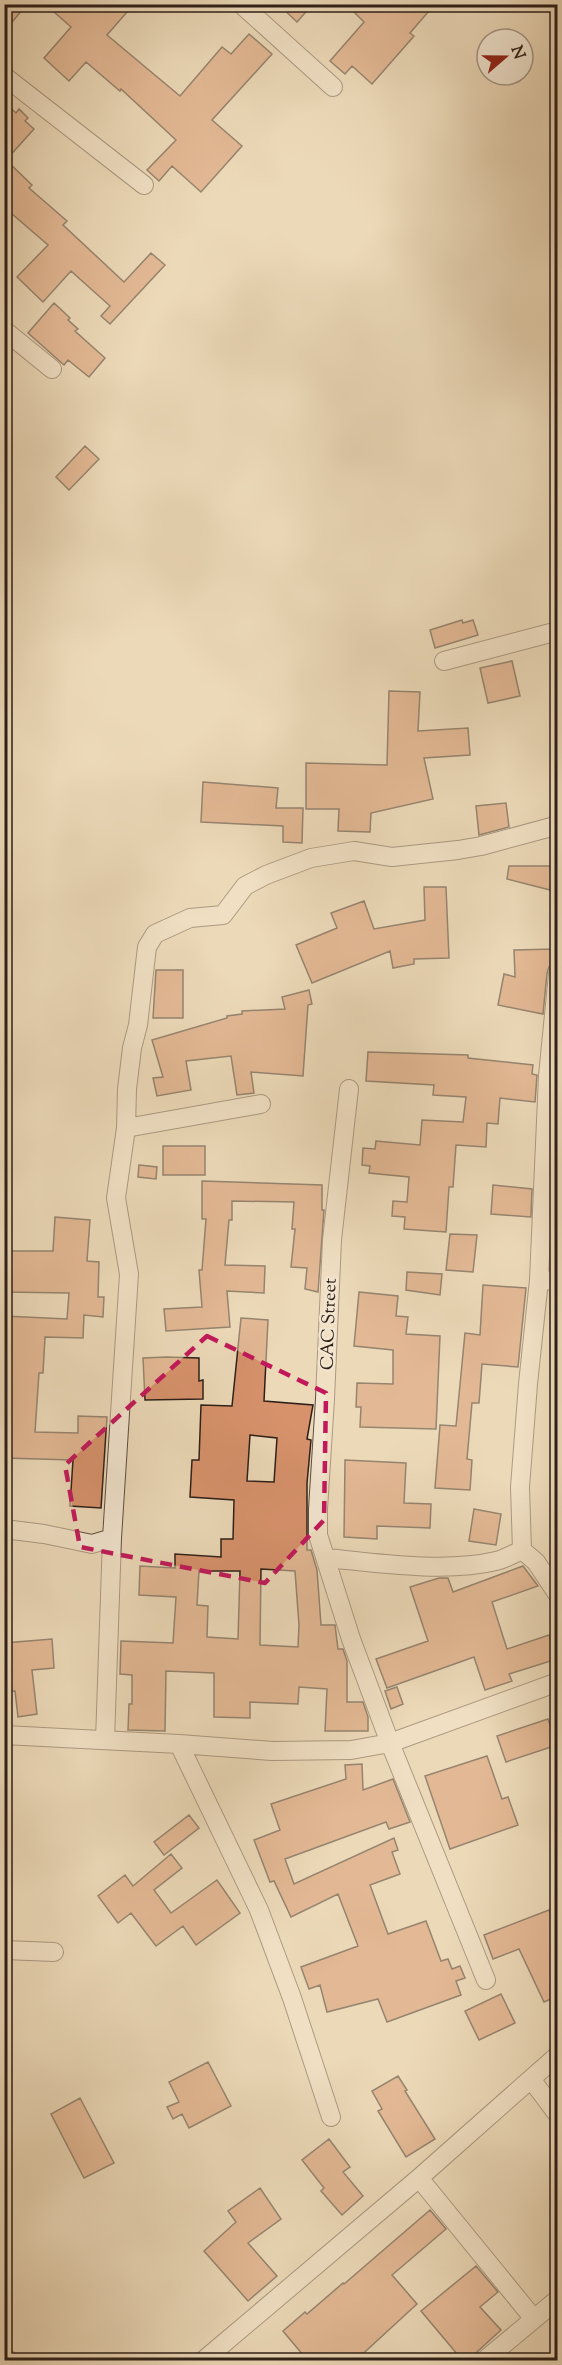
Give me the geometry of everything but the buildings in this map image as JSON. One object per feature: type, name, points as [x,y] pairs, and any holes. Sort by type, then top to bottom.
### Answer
[{"type":"street","points":[[241,4],[333,87]]},
{"type":"street","points":[[4,76],[144,185]]},
{"type":"street","points":[[4,330],[52,369]]},
{"type":"street","points":[[444,661],[558,631]]},
{"type":"street","points":[[105,1740],[112,1538],[129,1274],[116,1198],[126,1128],[127,1089],[132,1048],[138,1025],[147,947],[155,934],[190,918],[223,915],[245,886],[266,874],[311,858],[354,851],[392,857],[458,850],[557,826]]},
{"type":"street","points":[[558,974],[539,1280],[520,1487],[522,1550],[536,1562],[558,1596]]},
{"type":"street","name":"CAC Street","points":[[349,1089],[332,1240],[318,1535],[351,1639],[390,1743],[486,1980]]},
{"type":"street","points":[[126,1128],[261,1104]]},
{"type":"street","points":[[539,1280],[558,1281]]},
{"type":"street","points":[[4,1529],[92,1544],[112,1538]]},
{"type":"street","points":[[327,1558],[409,1566],[464,1564],[496,1561],[522,1550]]},
{"type":"street","points":[[4,1735],[179,1744],[272,1752],[351,1750],[390,1743],[558,1682]]},
{"type":"street","points":[[179,1744],[259,1910],[292,1998],[331,2117]]},
{"type":"street","points":[[4,1950],[54,1952]]},
{"type":"street","points":[[204,2361],[419,2178],[558,2055]]},
{"type":"street","points":[[531,2079],[558,2115]]},
{"type":"street","points":[[419,2178],[534,2319]]},
{"type":"street","points":[[485,2361],[558,2300]]},
{"type":"street","points":[[4,2359],[9,2361]]},
{"type":"highlighted area","points":[[207,1336],[326,1393],[324,1520],[265,1583],[80,1547],[65,1465]]}]
